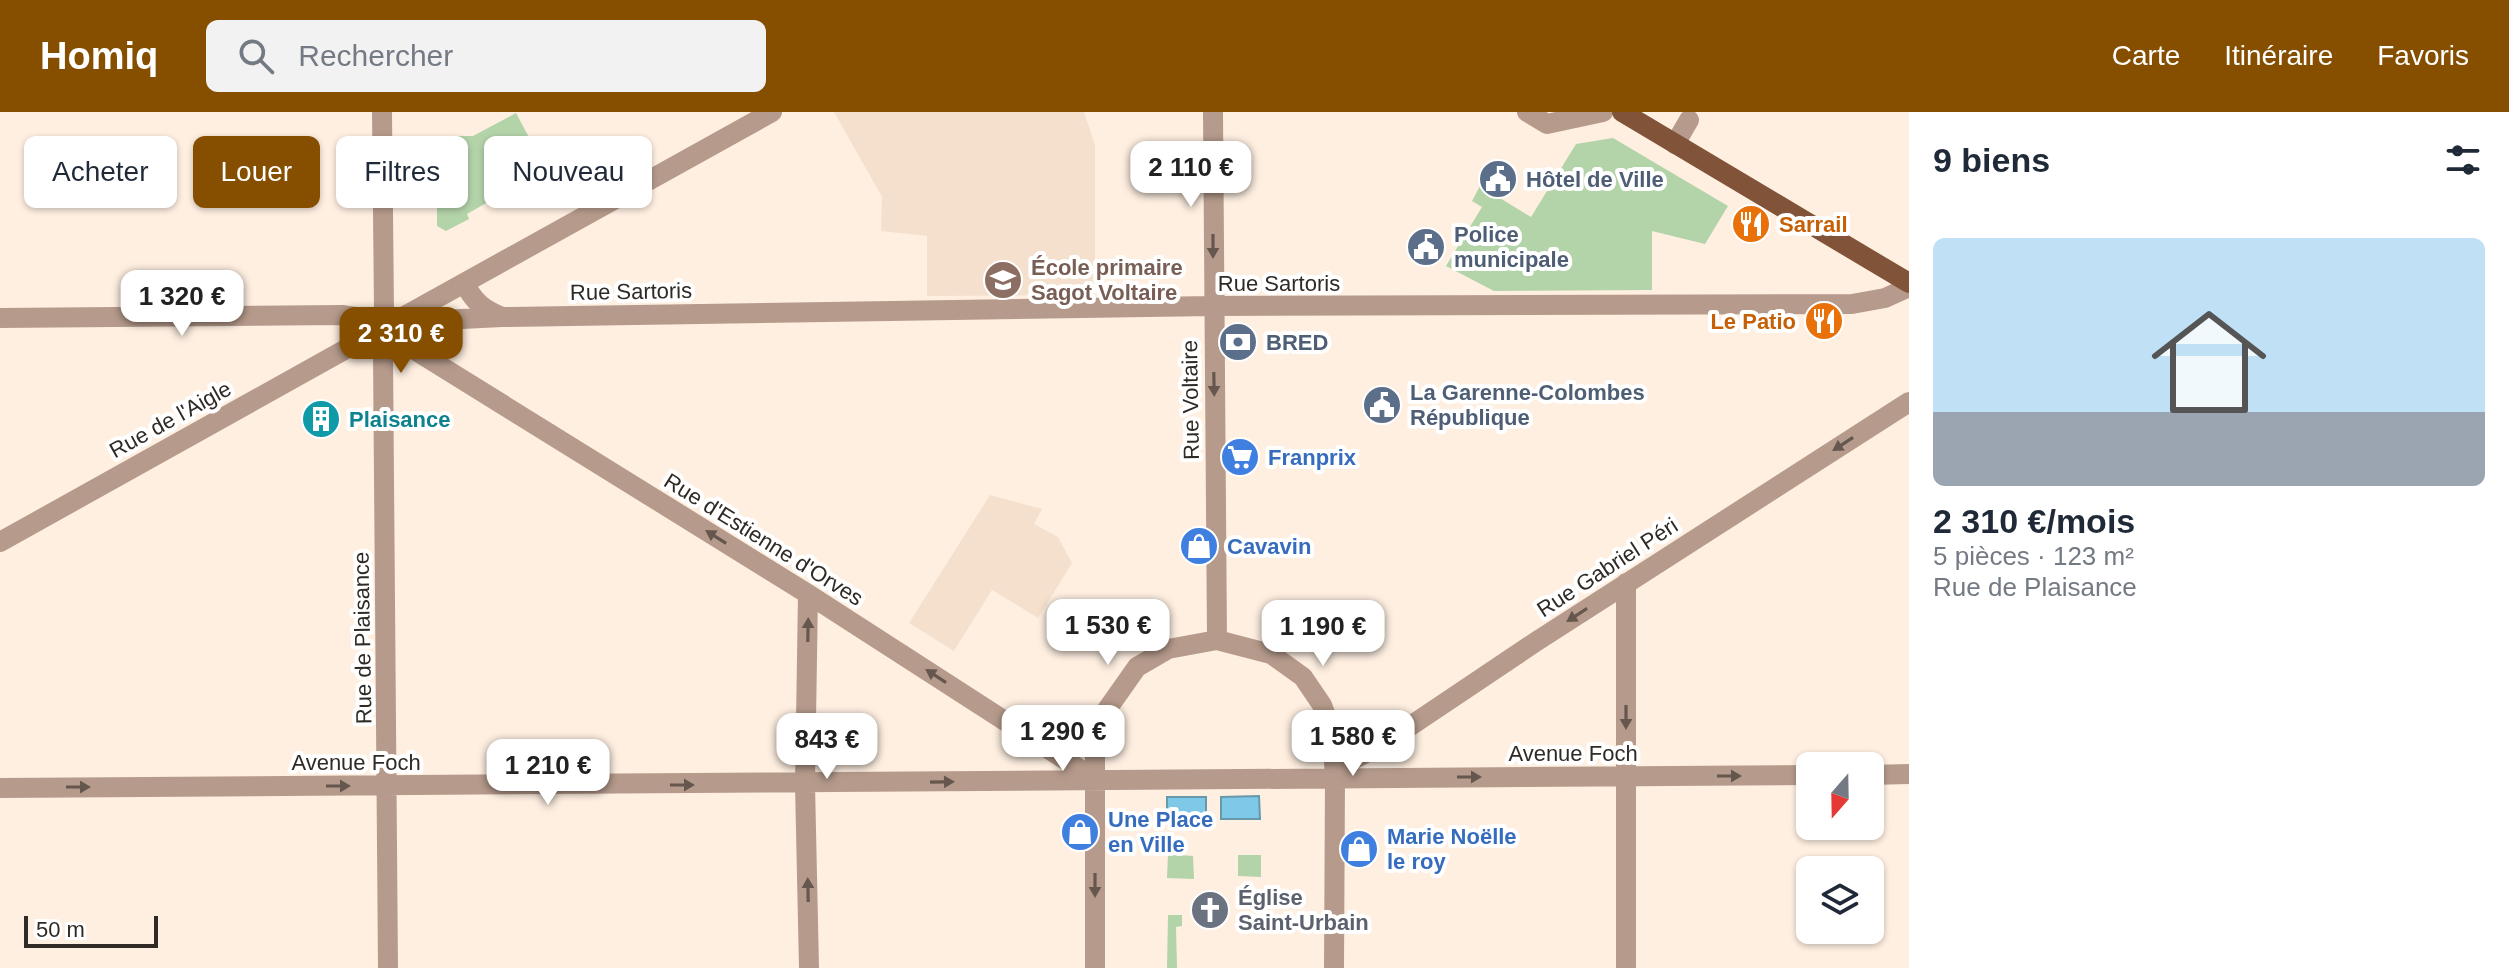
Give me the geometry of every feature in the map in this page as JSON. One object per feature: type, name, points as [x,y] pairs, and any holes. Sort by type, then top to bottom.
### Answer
[{"type":"main road","points":[[1622,112],[1909,285]]},
{"type":"street","points":[[382,112],[388,326]]},
{"type":"street","name":"Rue de l'Aigle","points":[[0,542],[772,112]]},
{"type":"street","name":"Rue Voltaire","points":[[1213,112],[1217,640]]},
{"type":"street","points":[[1527,112],[1547,124],[1603,112]]},
{"type":"street","points":[[1675,144],[1689,120]]},
{"type":"street","points":[[465,284],[473,300],[483,309],[502,317]]},
{"type":"street","name":"Rue Sartoris","points":[[0,318],[342,315],[388,326],[502,317],[1213,306],[1852,304],[1885,298],[1909,285]]},
{"type":"street","name":"Rue de Plaisance","points":[[388,326],[396,353],[383,356],[388,968]]},
{"type":"street","name":"Rue d'Estienne d'Orves","points":[[388,326],[1095,779]]},
{"type":"street","name":"Rue Gabriel Péri","points":[[1335,778],[1348,762],[1372,750],[1909,402]]},
{"type":"street","points":[[1626,583],[1626,968]]},
{"type":"street","points":[[808,594],[805,784],[809,968]]},
{"type":"street","points":[[1095,968],[1095,751],[1106,711],[1120,686],[1137,667],[1168,649],[1217,640],[1271,654],[1303,677],[1322,705],[1332,732],[1335,778],[1334,968]]},
{"type":"street","points":[[1028,780],[1040,772],[1044,758],[1041,743]]},
{"type":"street","points":[[1372,750],[1374,771],[1387,778]]},
{"type":"street","points":[[1884,775],[1909,774]]},
{"type":"street","name":"Avenue Foch","points":[[0,788],[1796,775]]},
{"type":"shaded area","points":[[834,112],[1084,112],[1095,145],[1095,295],[927,296],[927,236],[881,231],[882,197]]},
{"type":"shaded area","points":[[990,495],[1042,509],[1034,524],[1058,537],[1072,563],[1038,618],[992,590],[954,651],[909,623]]},
{"type":"green space","points":[[516,113],[528,136],[484,136],[484,204],[467,214],[469,219],[446,231],[437,226],[437,208],[468,208],[468,136]]},
{"type":"green space","points":[[1613,138],[1728,206],[1705,244],[1652,231],[1652,290],[1494,291],[1446,266],[1482,207],[1472,201],[1480,186],[1531,217],[1576,144]]},
{"type":"green space","points":[[385,322],[393,326],[397,334],[393,342],[385,346],[377,342],[373,334],[377,326]]},
{"type":"green space","points":[[1168,854],[1193,856],[1194,879],[1167,878]]},
{"type":"green space","points":[[1238,855],[1261,855],[1261,877],[1238,876]]},
{"type":"green space","points":[[1168,915],[1182,915],[1182,926],[1176,927],[1177,968],[1167,968]]},
{"type":"water","points":[[1259,796],[1260,819],[1221,819],[1221,797]]},
{"type":"water","points":[[1167,797],[1206,797],[1206,819],[1167,820]]},
{"type":"place","name":"Hôtel de Ville","points":[[1498,179]]},
{"type":"place","name":"Sarrail","points":[[1751,224]]},
{"type":"place","name":"Police municipale","points":[[1426,247]]},
{"type":"place","name":"École primaire Sagot Voltaire","points":[[1003,280]]},
{"type":"place","name":"Le Patio","points":[[1824,321]]},
{"type":"place","name":"BRED","points":[[1238,342]]},
{"type":"place","name":"La Garenne-Colombes République","points":[[1382,405]]},
{"type":"place","name":"Plaisance","points":[[321,419]]},
{"type":"place","name":"Franprix","points":[[1240,457]]},
{"type":"place","name":"Cavavin","points":[[1199,546]]},
{"type":"place","name":"Une Place en Ville","points":[[1080,832]]},
{"type":"place","name":"Marie Noëlle le roy","points":[[1359,849]]},
{"type":"place","name":"Église Saint-Urbain","points":[[1210,910]]}]
